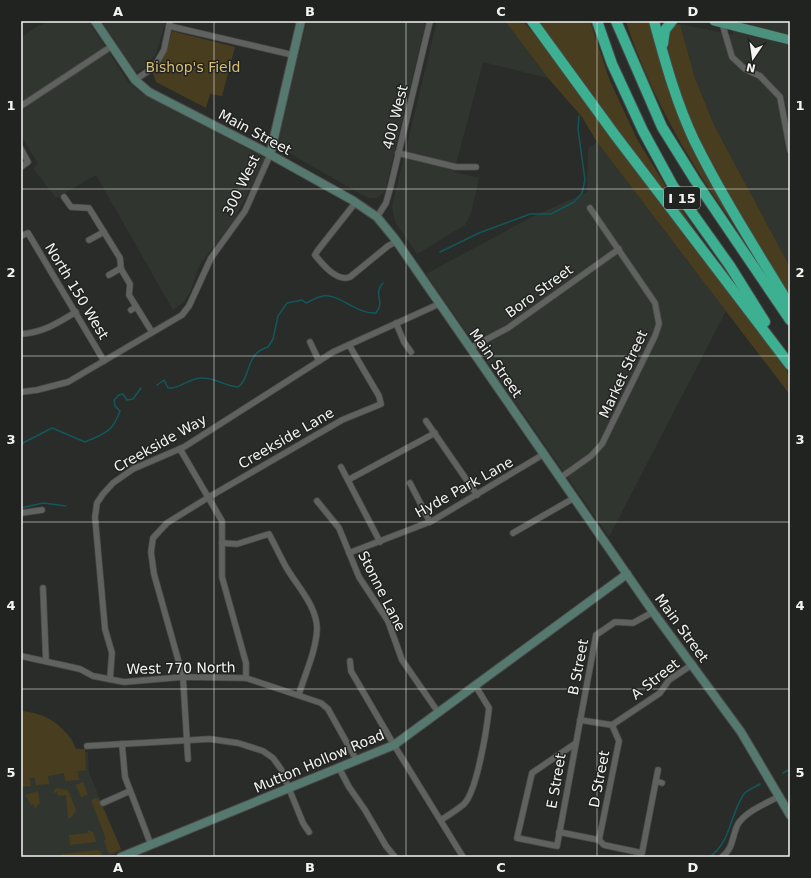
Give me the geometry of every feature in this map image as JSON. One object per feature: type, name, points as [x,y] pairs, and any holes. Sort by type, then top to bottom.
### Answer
[{"type":"highway","points":[[532,21],[615,135],[790,364]]},
{"type":"highway","name":"I 15","points":[[597,21],[612,64],[643,132],[673,186],[730,266],[790,364]]},
{"type":"highway","name":"I 15","points":[[616,21],[662,127],[695,180],[790,320]]},
{"type":"highway","points":[[654,21],[662,50],[694,139],[729,204],[790,306]]},
{"type":"highway","points":[[662,50],[665,30],[672,21]]},
{"type":"main road","name":"Main Street","points":[[95,21],[136,80],[149,92],[356,202],[377,217],[397,241],[439,304],[627,574],[741,732],[790,815]]},
{"type":"main road","name":"300 West","points":[[270,155],[301,21]]},
{"type":"main road","points":[[719,22],[790,40]]},
{"type":"main road","name":"Mutton Hollow Road","points":[[120,857],[394,745],[627,574]]},
{"type":"street","name":"400 West","points":[[377,217],[386,203],[430,21]]},
{"type":"street","points":[[719,22],[732,57],[745,69],[760,76],[780,97],[790,150]]},
{"type":"street","points":[[136,80],[154,67],[164,50],[170,23],[293,56]]},
{"type":"street","points":[[21,106],[112,46]]},
{"type":"street","points":[[21,149],[28,162],[21,167]]},
{"type":"street","points":[[398,153],[456,167],[476,167]]},
{"type":"street","name":"300 West","points":[[21,392],[37,390],[68,382],[152,332],[175,321],[190,306],[211,258],[245,210],[270,155]]},
{"type":"street","points":[[64,196],[71,207],[89,208],[120,258],[121,268],[130,284],[129,295],[152,332]]},
{"type":"street","points":[[356,202],[315,255],[325,265],[339,278],[345,279],[350,277],[388,246],[397,241]]},
{"type":"street","name":"Market Street","points":[[560,478],[591,456],[602,444],[655,336],[659,324],[655,303],[590,208]]},
{"type":"street","points":[[89,240],[104,232]]},
{"type":"street","name":"North 150 West","points":[[21,236],[28,233],[104,361]]},
{"type":"street","name":"Boro Street","points":[[470,348],[508,328],[618,249]]},
{"type":"street","points":[[109,275],[121,268]]},
{"type":"street","name":"Creekside Way","points":[[110,679],[112,652],[105,629],[95,517],[97,503],[113,483],[133,469],[180,449],[319,361],[349,345],[439,304]]},
{"type":"street","points":[[130,310],[136,307]]},
{"type":"street","points":[[21,334],[38,332],[49,328],[76,312]]},
{"type":"street","points":[[396,323],[402,338],[411,352]]},
{"type":"street","points":[[310,342],[319,361]]},
{"type":"street","name":"Creekside Lane","points":[[183,677],[154,574],[151,552],[153,538],[167,523],[209,497],[342,420],[381,404],[379,396],[349,345]]},
{"type":"street","points":[[426,421],[478,495]]},
{"type":"street","points":[[348,480],[435,433]]},
{"type":"street","points":[[180,449],[222,521],[222,577],[246,664],[246,678]]},
{"type":"street","name":"Hyde Park Lane","points":[[349,553],[430,522],[478,495],[544,454]]},
{"type":"street","points":[[341,467],[380,542]]},
{"type":"street","points":[[410,483],[430,522]]},
{"type":"street","points":[[513,534],[574,498]]},
{"type":"street","name":"Stonne Lane","points":[[317,501],[338,528],[359,577],[388,621],[402,660],[438,712]]},
{"type":"street","points":[[21,513],[42,510]]},
{"type":"street","points":[[222,543],[237,544],[269,534],[316,618],[317,630],[314,646],[299,694]]},
{"type":"street","points":[[43,588],[46,661]]},
{"type":"street","name":"B Street","points":[[580,720],[596,635],[615,622],[634,623],[654,612]]},
{"type":"street","name":"West 770 North","points":[[21,656],[80,669],[92,676],[110,679],[134,682],[183,677],[246,678],[299,694],[321,703],[328,709],[357,761]]},
{"type":"street","points":[[350,661],[351,671],[394,745],[463,857]]},
{"type":"street","name":"A Street","points":[[612,725],[660,693],[668,680],[693,664]]},
{"type":"street","points":[[183,677],[188,759]]},
{"type":"street","points":[[441,820],[465,803],[478,771],[489,708],[475,686]]},
{"type":"street","points":[[580,720],[612,725]]},
{"type":"street","name":"E Street","points":[[576,743],[532,773],[518,838],[557,846],[560,832],[576,743],[580,720]]},
{"type":"street","name":"D Street","points":[[599,840],[619,741],[612,725]]},
{"type":"street","points":[[87,746],[210,739],[238,743],[263,751],[274,758],[281,769],[303,823],[309,832]]},
{"type":"street","points":[[122,744],[123,768],[130,791],[151,845]]},
{"type":"street","points":[[339,768],[349,787],[365,810],[386,846],[395,857]]},
{"type":"street","points":[[560,832],[599,840],[604,844],[642,853],[658,770]]},
{"type":"street","points":[[656,781],[662,783]]},
{"type":"street","points":[[103,803],[130,791]]},
{"type":"street","points":[[725,856],[732,844],[738,824],[746,815],[780,796]]},
{"type":"shaded area","points":[[51,21],[88,21],[128,82],[144,95],[265,158],[234,220],[199,266],[190,292],[183,303],[173,310],[96,175],[56,198],[33,168],[38,164],[21,135],[21,111],[27,107],[21,97],[21,38],[36,27]]},
{"type":"shaded area","points":[[101,21],[166,21],[156,53],[146,67],[136,72]]},
{"type":"shaded area","points":[[307,21],[426,21],[385,191],[377,198],[368,198],[277,146]]},
{"type":"shaded area","points":[[437,21],[505,21],[548,78],[483,62],[454,172],[479,178],[471,213],[465,225],[417,254],[395,222],[392,206]]},
{"type":"shaded area","points":[[731,21],[790,21],[790,267],[714,125],[695,78],[680,24],[733,35]]},
{"type":"shaded area","points":[[597,142],[726,311],[609,537],[426,274],[530,218],[587,192],[588,149]]},
{"type":"shaded area","points":[[21,711],[44,716],[55,722],[72,739],[76,749],[85,749],[85,752],[88,752],[89,773],[122,851],[107,857],[21,857]]},
{"type":"green space","points":[[505,21],[523,21],[540,41],[762,335],[790,376],[790,395],[597,142],[582,117],[548,78]]},
{"type":"green space","points":[[539,21],[590,21],[610,81],[637,139],[668,190],[718,263],[596,102]]},
{"type":"green space","points":[[650,21],[658,54],[744,238],[691,161],[662,108],[649,80],[626,22]]},
{"type":"green space","points":[[680,24],[695,78],[714,125],[790,267],[790,298],[740,215],[708,158],[694,128],[682,98],[666,42],[669,30],[675,25]]},
{"type":"green space","name":"Bishop's Field","points":[[172,31],[235,47],[222,96],[210,94],[206,108],[156,82],[153,73],[167,51]]},
{"type":"green space","points":[[21,711],[39,715],[54,722],[67,734],[76,749],[85,749],[86,770],[75,772],[78,772],[79,780],[65,781],[64,773],[48,776],[49,784],[36,785],[35,778],[30,778],[31,786],[21,787]]},
{"type":"green space","points":[[83,782],[88,795],[81,797],[76,785]]},
{"type":"green space","points":[[56,788],[68,790],[76,810],[71,818],[68,818],[66,795],[58,796],[57,792],[53,793]]},
{"type":"green space","points":[[38,791],[40,804],[37,805],[36,809],[33,804],[31,805],[25,795]]},
{"type":"green space","points":[[97,798],[100,801],[121,849],[111,854],[108,852],[104,840],[106,839],[91,800]]},
{"type":"green space","points":[[88,830],[93,832],[95,842],[70,845],[69,835],[88,833]]},
{"type":"green space","points":[[98,850],[101,852],[102,857],[58,857],[62,854]]},
{"type":"waterway","points":[[440,252],[479,233],[530,214],[551,214],[574,202],[582,193],[585,180],[578,129],[579,116]]},
{"type":"waterway","points":[[157,385],[164,380],[168,388],[172,388],[192,380],[205,378],[238,387],[245,378],[255,355],[268,347],[273,339],[278,316],[287,303],[302,300],[306,303],[316,298],[330,296],[361,310],[376,313],[380,305],[379,291],[383,283]]},
{"type":"waterway","points":[[21,444],[52,428],[85,442],[98,436],[111,428],[117,418],[120,411],[115,406],[114,400],[119,395],[123,394],[127,400],[133,399],[141,388]]},
{"type":"waterway","points":[[21,508],[43,503],[66,506]]},
{"type":"waterway","points":[[783,773],[790,769]]},
{"type":"waterway","points":[[710,857],[722,843],[739,802],[744,794],[760,784]]}]
